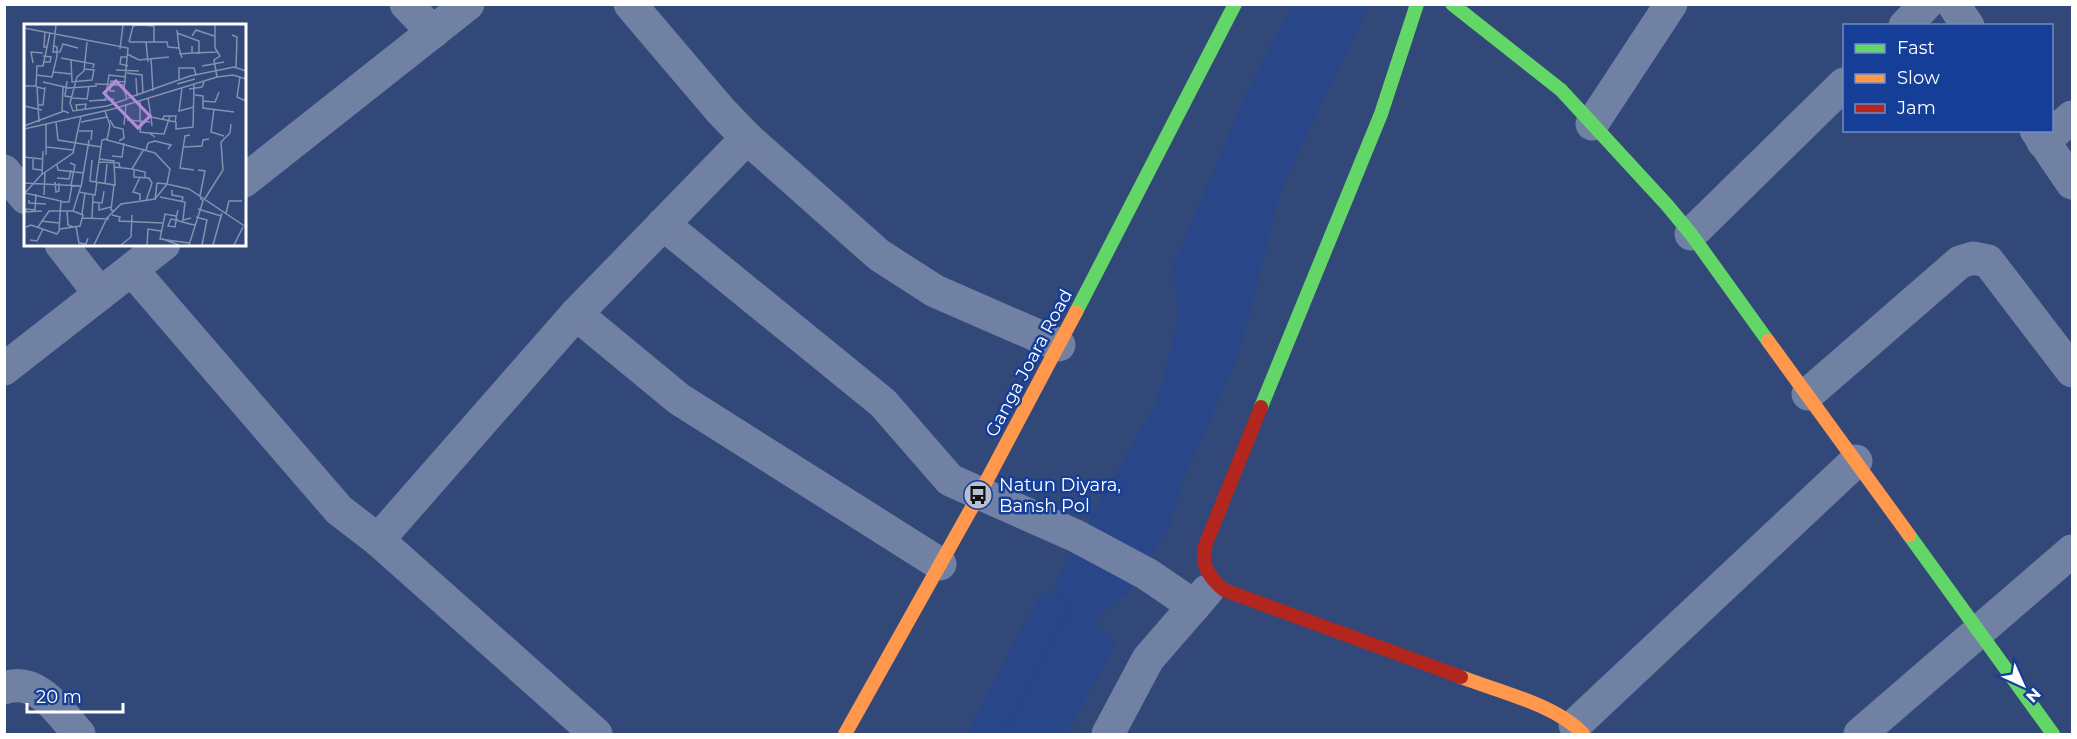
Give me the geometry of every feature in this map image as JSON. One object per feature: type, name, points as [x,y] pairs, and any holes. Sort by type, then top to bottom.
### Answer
[{"type":"street","points":[[406,4],[433,32]]},
{"type":"street","points":[[246,179],[468,4]]},
{"type":"street","points":[[630,4],[721,111],[747,138],[879,255],[935,291],[1059,345]]},
{"type":"street","name":"Ganga Joara Road","points":[[845,735],[980,493],[1059,345],[1235,4]]},
{"type":"street","points":[[1108,735],[1148,659],[1204,594],[1203,551],[1382,114],[1417,4]]},
{"type":"street","points":[[1452,4],[1561,90],[1691,234],[2053,735]]},
{"type":"street","points":[[1592,124],[1671,4]]},
{"type":"street","points":[[1907,24],[1926,4]]},
{"type":"street","points":[[1953,4],[1967,24]]},
{"type":"street","points":[[1691,234],[1843,86]]},
{"type":"street","points":[[2053,129],[2073,117]]},
{"type":"street","points":[[2040,136],[2073,183]]},
{"type":"street","points":[[378,540],[576,314],[747,138]]},
{"type":"street","points":[[4,171],[24,196]]},
{"type":"street","points":[[663,224],[883,403],[950,480],[1049,526],[1076,536],[1147,574],[1204,594],[1224,590],[1550,710],[1579,730],[1856,461]]},
{"type":"street","points":[[63,246],[100,294]]},
{"type":"street","points":[[4,369],[162,246]]},
{"type":"street","points":[[1808,394],[1960,262],[1973,258],[1988,261],[2073,370]]},
{"type":"street","points":[[132,270],[339,510],[378,540],[596,735]]},
{"type":"street","points":[[576,314],[679,399],[940,564]]},
{"type":"street","points":[[1860,735],[2073,551]]},
{"type":"street","points":[[4,688],[31,687],[48,699],[79,735]]},
{"type":"water","points":[[1292,5],[1369,5],[1281,190],[1239,353],[1183,481],[1170,525],[1128,592],[1094,621],[1115,644],[1067,734],[984,734],[1020,674],[1064,566],[1156,404],[1178,322],[1174,264],[1247,92]]},
{"type":"waterway","points":[[985,734],[1051,609]]},
{"type":"traffic: fast","points":[[1076,312],[1235,4]]},
{"type":"traffic: fast","points":[[1261,407],[1381,114],[1417,4]]},
{"type":"traffic: fast","points":[[1452,4],[1561,90],[1691,234],[1768,341]]},
{"type":"traffic: fast","points":[[1909,535],[2053,734]]},
{"type":"traffic: slow","points":[[845,734],[980,493],[1076,312]]},
{"type":"traffic: slow","points":[[1768,341],[1909,535]]},
{"type":"traffic: slow","points":[[1461,677],[1542,707],[1572,724],[1583,734]]},
{"type":"traffic: jam","points":[[1261,407],[1205,546],[1204,559],[1210,576],[1224,590],[1461,677]]},
{"type":"place","name":"Natun Diyara, Bansh Pol","points":[[978,495]]}]
